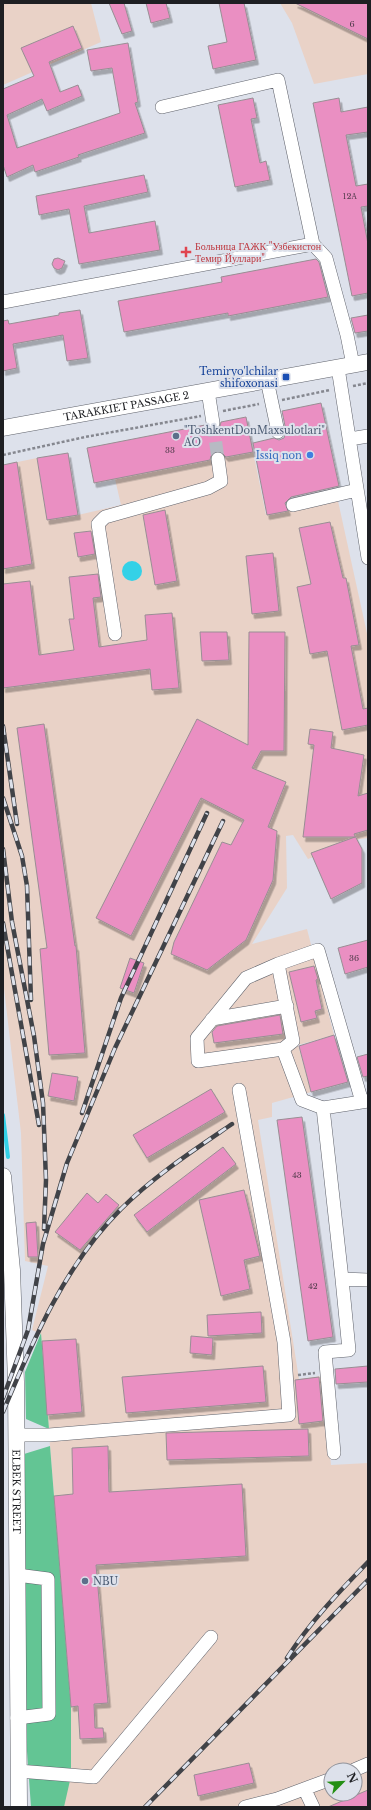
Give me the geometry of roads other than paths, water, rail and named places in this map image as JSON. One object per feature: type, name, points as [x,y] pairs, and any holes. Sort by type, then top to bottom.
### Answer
[{"type":"main road","name":"TARAKKIET PASSAGE 2","points":[[3,428],[353,365]]},
{"type":"main road","name":"ELBEK STREET","points":[[3,1176],[12,1270],[16,1436],[17,1718],[18,1772],[21,1807]]},
{"type":"street","points":[[162,107],[278,80],[313,244],[326,258],[347,335],[353,365],[350,439],[368,558]]},
{"type":"street","points":[[3,302],[313,244]]},
{"type":"street","points":[[267,380],[278,432]]},
{"type":"street","points":[[208,391],[213,424]]},
{"type":"street","points":[[350,439],[368,436]]},
{"type":"street","points":[[115,634],[98,524],[105,517],[208,488],[221,481],[218,459]]},
{"type":"street","points":[[293,505],[357,490]]},
{"type":"street","points":[[278,964],[293,1041],[283,1048],[198,1061],[197,1038],[246,978],[278,964],[318,950],[365,1101],[323,1108],[302,1100],[283,1048]]},
{"type":"street","points":[[212,1019],[287,1006]]},
{"type":"street","points":[[16,1436],[49,1435],[289,1415],[284,1342],[239,1090]]},
{"type":"street","points":[[323,1108],[349,1350],[326,1352],[334,1454]]},
{"type":"street","points":[[342,1280],[368,1280]]},
{"type":"street","points":[[17,1576],[48,1579],[49,1714],[17,1718]]},
{"type":"street","points":[[18,1772],[94,1777],[211,1637]]},
{"type":"street","points":[[245,1807],[279,1803],[323,1782]]},
{"type":"street","points":[[305,1790],[313,1807]]},
{"type":"water","points":[[132,561],[139,564],[142,571],[139,578],[132,581],[125,578],[122,571],[125,564]]},
{"type":"waterway","points":[[3,1115],[8,1157]]},
{"type":"tunnel","points":[[213,423],[218,459]]},
{"type":"railway","points":[[3,726],[17,824]]},
{"type":"railway","points":[[3,798],[22,856],[27,886],[31,1000]]},
{"type":"railway","points":[[82,1113],[121,998],[207,813]]},
{"type":"railway","points":[[3,1398],[28,1330],[43,1244],[67,1163],[115,1048],[223,821]]},
{"type":"railway","points":[[3,849],[12,922],[34,1036],[43,1103],[46,1180],[44,1229]]},
{"type":"railway","points":[[3,923],[39,1125]]},
{"type":"railway","points":[[3,1412],[26,1358],[52,1304],[83,1254],[101,1231],[121,1209],[147,1185],[232,1124]]},
{"type":"railway","points":[[287,1658],[315,1620],[368,1562]]},
{"type":"railway","points":[[145,1807],[368,1580]]},
{"type":"place","name":"Больница ГАЖК \"Узбекистон Темир Йуллари\"","points":[[186,252]]},
{"type":"place","name":"Temiryo'lchilar shifoxonasi","points":[[286,377]]},
{"type":"place","name":"\"ToshkentDonMaxsulotlari\" AO","points":[[176,436]]},
{"type":"place","name":"Issiq non","points":[[310,455]]},
{"type":"place","name":"NBU","points":[[85,1581]]}]
